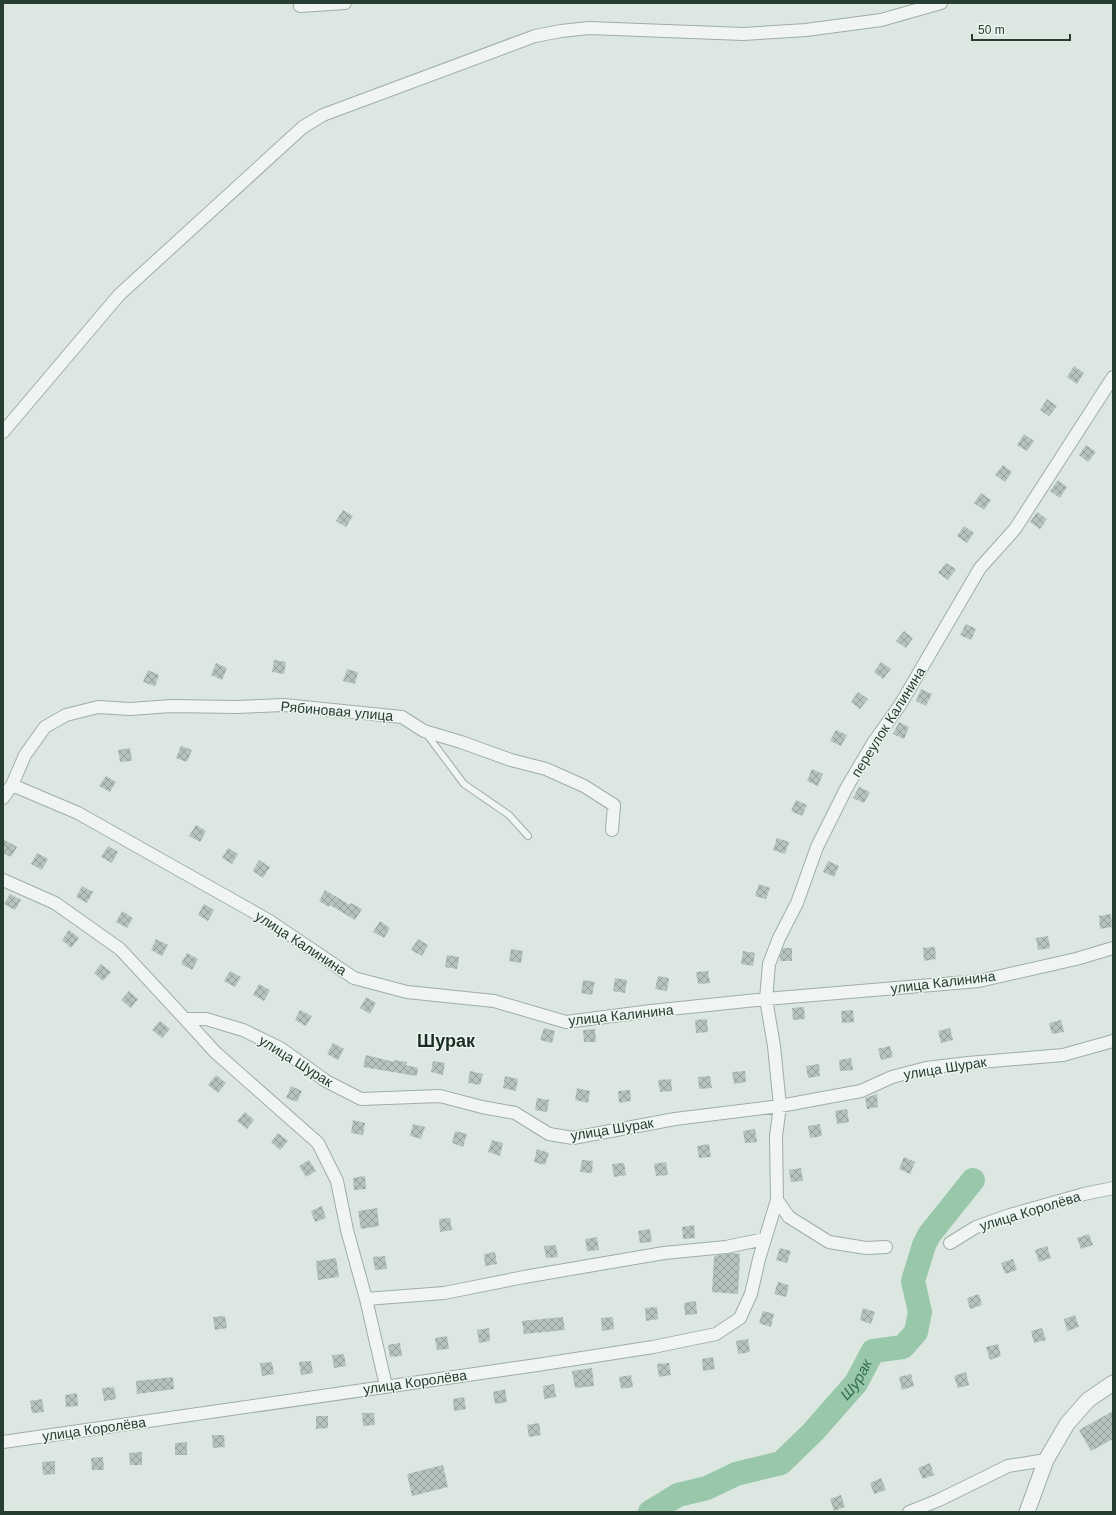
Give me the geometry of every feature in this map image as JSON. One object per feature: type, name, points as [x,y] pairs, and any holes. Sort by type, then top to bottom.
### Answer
[{"type":"street","points":[[300,6],[345,3]]},
{"type":"street","points":[[3,432],[119,295],[303,127],[323,115],[535,36],[560,31],[589,28],[743,34],[806,30],[881,20],[941,3]]},
{"type":"street","name":"переулок Калинина","points":[[780,1106],[774,1046],[766,999],[769,964],[779,938],[797,903],[817,847],[847,787],[873,742],[900,705],[980,568],[1015,530],[1113,377]]},
{"type":"street","name":"Рябиновая улица","points":[[12,785],[25,755],[45,727],[66,715],[98,707],[130,709],[171,706],[236,707],[284,705],[402,717],[424,731],[511,760],[546,769],[584,786],[614,805],[612,830]]},
{"type":"street","points":[[3,798],[12,785]]},
{"type":"street","name":"улица Калинина","points":[[12,785],[78,813],[268,920],[354,978],[406,992],[494,1002],[566,1022],[766,999],[979,981],[1076,959],[1113,948]]},
{"type":"street","points":[[3,880],[55,903],[120,949],[216,1052],[318,1142],[337,1181],[347,1230],[366,1299],[386,1386]]},
{"type":"street","name":"улица Шурак","points":[[185,1019],[206,1019],[243,1030],[280,1048],[326,1081],[361,1099],[440,1096],[482,1107],[515,1113],[549,1134],[573,1138],[675,1119],[780,1106],[861,1091],[892,1077],[926,1068],[1063,1055],[1113,1041]]},
{"type":"street","points":[[780,1106],[776,1136],[777,1200],[789,1217],[829,1242],[866,1248],[886,1247]]},
{"type":"street","name":"улица Королёва","points":[[950,1243],[976,1227],[1010,1215],[1084,1194],[1113,1188]]},
{"type":"street","name":"улица Королёва","points":[[3,1442],[653,1347],[716,1334],[740,1318],[751,1294],[759,1259],[777,1200]]},
{"type":"street","points":[[366,1299],[444,1293],[524,1277],[664,1253],[726,1247],[765,1239]]},
{"type":"street","points":[[1027,1512],[1046,1460],[1068,1424],[1088,1400],[1113,1383]]},
{"type":"street","points":[[909,1512],[939,1500],[1008,1466],[1046,1460]]},
{"type":"lane","points":[[424,731],[464,784],[509,815],[528,836]]},
{"type":"building","points":[[1074,366],[1084,373],[1077,384],[1067,377]]},
{"type":"building","points":[[1047,399],[1057,406],[1049,416],[1040,410]]},
{"type":"building","points":[[1024,434],[1034,441],[1027,451],[1017,445]]},
{"type":"building","points":[[1086,445],[1096,452],[1088,462],[1079,455]]},
{"type":"building","points":[[1003,465],[1012,472],[1005,482],[995,475]]},
{"type":"building","points":[[1058,480],[1067,487],[1060,498],[1050,491]]},
{"type":"building","points":[[981,493],[991,500],[984,510],[974,503]]},
{"type":"building","points":[[343,510],[353,516],[346,527],[336,521]]},
{"type":"building","points":[[1037,512],[1047,519],[1040,529],[1030,522]]},
{"type":"building","points":[[964,526],[974,533],[967,543],[957,536]]},
{"type":"building","points":[[946,563],[956,569],[948,580],[938,573]]},
{"type":"building","points":[[966,624],[976,629],[971,640],[960,635]]},
{"type":"building","points":[[904,631],[913,638],[906,648],[896,641]]},
{"type":"building","points":[[274,660],[286,662],[284,674],[272,672]]},
{"type":"building","points":[[881,662],[891,669],[883,679],[874,672]]},
{"type":"building","points":[[216,663],[227,668],[222,680],[211,675]]},
{"type":"building","points":[[347,669],[358,672],[355,684],[343,681]]},
{"type":"building","points":[[148,670],[159,675],[155,686],[143,682]]},
{"type":"building","points":[[921,689],[932,694],[926,706],[916,701]]},
{"type":"building","points":[[858,692],[868,699],[860,709],[851,702]]},
{"type":"building","points":[[899,722],[909,727],[904,739],[893,734]]},
{"type":"building","points":[[836,730],[847,735],[841,746],[830,741]]},
{"type":"building","points":[[181,746],[192,750],[187,762],[176,758]]},
{"type":"building","points":[[130,748],[132,761],[120,762],[118,750]]},
{"type":"building","points":[[812,769],[823,774],[818,786],[807,781]]},
{"type":"building","points":[[106,776],[116,782],[110,792],[99,786]]},
{"type":"building","points":[[859,787],[870,792],[864,803],[853,798]]},
{"type":"building","points":[[796,800],[807,805],[802,816],[791,811]]},
{"type":"building","points":[[196,825],[206,831],[200,842],[189,836]]},
{"type":"building","points":[[777,838],[789,842],[785,854],[773,850]]},
{"type":"building","points":[[3,839],[17,847],[11,857],[3,853]]},
{"type":"building","points":[[108,846],[118,852],[112,863],[101,857]]},
{"type":"building","points":[[228,848],[238,854],[232,864],[222,858]]},
{"type":"building","points":[[37,853],[48,859],[42,870],[31,864]]},
{"type":"building","points":[[259,860],[270,867],[263,878],[253,871]]},
{"type":"building","points":[[828,861],[839,866],[834,877],[823,872]]},
{"type":"building","points":[[759,884],[770,888],[766,899],[755,896]]},
{"type":"building","points":[[82,886],[93,892],[87,903],[76,897]]},
{"type":"building","points":[[325,890],[350,905],[351,903],[362,909],[355,920],[330,905],[329,907],[319,901]]},
{"type":"building","points":[[10,894],[21,900],[15,910],[4,904]]},
{"type":"building","points":[[204,904],[214,910],[208,921],[198,915]]},
{"type":"building","points":[[122,911],[133,918],[127,928],[116,922]]},
{"type":"building","points":[[1111,914],[1112,927],[1100,929],[1099,916]]},
{"type":"building","points":[[380,921],[390,928],[384,938],[373,932]]},
{"type":"building","points":[[69,930],[79,938],[71,948],[62,940]]},
{"type":"building","points":[[1048,936],[1050,948],[1038,950],[1036,938]]},
{"type":"building","points":[[156,939],[168,945],[162,956],[151,950]]},
{"type":"building","points":[[418,939],[428,945],[422,956],[411,950]]},
{"type":"building","points":[[935,947],[936,959],[924,961],[923,948]]},
{"type":"building","points":[[783,948],[792,948],[792,961],[780,961]]},
{"type":"building","points":[[511,949],[523,951],[521,963],[509,961]]},
{"type":"building","points":[[743,951],[755,953],[753,966],[741,964]]},
{"type":"building","points":[[187,953],[198,959],[192,970],[181,964]]},
{"type":"building","points":[[447,955],[459,957],[457,969],[445,967]]},
{"type":"building","points":[[101,964],[111,972],[103,981],[94,973]]},
{"type":"building","points":[[230,971],[241,977],[235,987],[224,981]]},
{"type":"building","points":[[708,971],[710,983],[698,984],[696,972]]},
{"type":"building","points":[[658,976],[669,978],[667,991],[655,989]]},
{"type":"building","points":[[615,978],[627,980],[625,993],[613,991]]},
{"type":"building","points":[[583,980],[595,982],[592,995],[581,993]]},
{"type":"building","points":[[259,984],[270,990],[264,1001],[253,995]]},
{"type":"building","points":[[129,991],[138,999],[131,1008],[121,1000]]},
{"type":"building","points":[[366,997],[376,1003],[370,1014],[360,1008]]},
{"type":"building","points":[[804,1007],[805,1019],[793,1020],[792,1008]]},
{"type":"building","points":[[300,1010],[312,1016],[306,1026],[295,1020]]},
{"type":"building","points":[[853,1010],[854,1022],[842,1023],[841,1011]]},
{"type":"building","points":[[707,1019],[708,1032],[696,1033],[695,1020]]},
{"type":"building","points":[[1061,1020],[1064,1032],[1052,1034],[1049,1023]]},
{"type":"building","points":[[160,1021],[170,1029],[162,1038],[152,1030]]},
{"type":"building","points":[[544,1028],[555,1031],[552,1043],[540,1040]]},
{"type":"building","points":[[950,1028],[953,1040],[941,1043],[938,1031]]},
{"type":"building","points":[[595,1029],[596,1042],[584,1042],[583,1030]]},
{"type":"building","points":[[333,1043],[344,1049],[338,1060],[327,1054]]},
{"type":"building","points":[[890,1046],[893,1057],[881,1060],[878,1049]]},
{"type":"building","points":[[366,1055],[394,1062],[394,1060],[407,1062],[406,1065],[418,1068],[417,1076],[363,1067]]},
{"type":"building","points":[[851,1058],[853,1070],[840,1071],[839,1060]]},
{"type":"building","points":[[433,1061],[445,1063],[443,1075],[431,1072]]},
{"type":"building","points":[[819,1064],[820,1076],[808,1078],[806,1066]]},
{"type":"building","points":[[470,1071],[483,1074],[480,1085],[468,1083]]},
{"type":"building","points":[[745,1071],[746,1082],[734,1084],[732,1072]]},
{"type":"building","points":[[216,1075],[226,1083],[218,1093],[208,1085]]},
{"type":"building","points":[[505,1076],[518,1079],[516,1091],[503,1088]]},
{"type":"building","points":[[710,1076],[712,1088],[699,1089],[698,1077]]},
{"type":"building","points":[[671,1079],[672,1091],[660,1092],[658,1080]]},
{"type":"building","points":[[291,1086],[302,1091],[297,1102],[286,1098]]},
{"type":"building","points":[[577,1088],[590,1091],[588,1103],[575,1100]]},
{"type":"building","points":[[630,1090],[631,1101],[619,1103],[618,1091]]},
{"type":"building","points":[[877,1094],[878,1107],[867,1109],[865,1098]]},
{"type":"building","points":[[537,1098],[549,1100],[547,1112],[535,1110]]},
{"type":"building","points":[[847,1109],[849,1122],[837,1124],[835,1111]]},
{"type":"building","points":[[245,1112],[254,1120],[247,1129],[237,1121]]},
{"type":"building","points":[[353,1120],[365,1123],[363,1135],[351,1133]]},
{"type":"building","points":[[413,1124],[425,1127],[421,1139],[410,1136]]},
{"type":"building","points":[[820,1124],[822,1136],[810,1138],[808,1126]]},
{"type":"building","points":[[755,1129],[757,1142],[745,1143],[743,1131]]},
{"type":"building","points":[[455,1131],[467,1134],[463,1147],[452,1143]]},
{"type":"building","points":[[278,1133],[288,1141],[280,1150],[271,1142]]},
{"type":"building","points":[[492,1140],[503,1143],[500,1156],[488,1152]]},
{"type":"building","points":[[709,1144],[711,1157],[699,1158],[697,1146]]},
{"type":"building","points":[[537,1149],[549,1153],[545,1165],[534,1162]]},
{"type":"building","points":[[904,1157],[915,1162],[910,1174],[899,1169]]},
{"type":"building","points":[[309,1160],[316,1171],[306,1177],[299,1166]]},
{"type":"building","points":[[582,1160],[593,1161],[592,1173],[580,1172]]},
{"type":"building","points":[[666,1162],[668,1175],[656,1176],[654,1164]]},
{"type":"building","points":[[624,1163],[626,1175],[614,1177],[612,1164]]},
{"type":"building","points":[[801,1168],[803,1181],[791,1182],[789,1170]]},
{"type":"building","points":[[365,1176],[366,1189],[354,1190],[353,1178]]},
{"type":"building","points":[[322,1206],[326,1218],[315,1222],[311,1211]]},
{"type":"building","points":[[377,1208],[379,1226],[361,1229],[358,1211]]},
{"type":"building","points":[[450,1218],[452,1230],[440,1232],[439,1219]]},
{"type":"building","points":[[694,1225],[695,1238],[683,1239],[682,1227]]},
{"type":"building","points":[[650,1229],[652,1242],[640,1243],[638,1231]]},
{"type":"building","points":[[1089,1234],[1093,1245],[1081,1249],[1077,1238]]},
{"type":"building","points":[[597,1237],[599,1250],[587,1251],[585,1239]]},
{"type":"building","points":[[556,1245],[558,1257],[546,1258],[544,1246]]},
{"type":"building","points":[[1047,1246],[1051,1258],[1039,1262],[1035,1250]]},
{"type":"building","points":[[780,1248],[791,1251],[787,1263],[776,1260]]},
{"type":"building","points":[[495,1252],[497,1264],[485,1266],[484,1254]]},
{"type":"building","points":[[732,1253],[740,1254],[738,1294],[712,1292],[714,1256]]},
{"type":"building","points":[[385,1256],[387,1269],[375,1270],[373,1257]]},
{"type":"building","points":[[336,1258],[339,1277],[318,1280],[316,1261]]},
{"type":"building","points":[[1013,1259],[1017,1270],[1005,1274],[1001,1263]]},
{"type":"building","points":[[778,1282],[789,1285],[786,1297],[774,1294]]},
{"type":"building","points":[[979,1294],[982,1305],[970,1309],[967,1298]]},
{"type":"building","points":[[696,1301],[697,1314],[685,1315],[684,1303]]},
{"type":"building","points":[[657,1307],[658,1319],[646,1321],[645,1308]]},
{"type":"building","points":[[863,1308],[875,1312],[871,1324],[860,1320]]},
{"type":"building","points":[[763,1311],[774,1314],[771,1327],[759,1323]]},
{"type":"building","points":[[1075,1315],[1079,1327],[1067,1331],[1064,1319]]},
{"type":"building","points":[[225,1316],[227,1328],[215,1330],[213,1317]]},
{"type":"building","points":[[563,1317],[565,1330],[524,1334],[522,1321]]},
{"type":"building","points":[[613,1317],[614,1329],[602,1331],[601,1318]]},
{"type":"building","points":[[489,1328],[490,1341],[479,1343],[477,1330]]},
{"type":"building","points":[[1042,1328],[1046,1340],[1034,1343],[1031,1331]]},
{"type":"building","points":[[447,1336],[449,1349],[437,1350],[435,1338]]},
{"type":"building","points":[[748,1339],[750,1352],[738,1354],[736,1341]]},
{"type":"building","points":[[400,1343],[402,1356],[390,1357],[388,1345]]},
{"type":"building","points":[[998,1344],[1001,1356],[990,1360],[986,1347]]},
{"type":"building","points":[[344,1354],[346,1366],[334,1368],[332,1355]]},
{"type":"building","points":[[713,1357],[715,1369],[703,1371],[702,1359]]},
{"type":"building","points":[[311,1361],[313,1373],[301,1375],[299,1362]]},
{"type":"building","points":[[272,1362],[274,1374],[262,1376],[260,1363]]},
{"type":"building","points":[[669,1363],[671,1375],[659,1377],[657,1364]]},
{"type":"building","points":[[592,1368],[594,1386],[575,1388],[572,1371]]},
{"type":"building","points":[[966,1372],[969,1385],[958,1388],[954,1376]]},
{"type":"building","points":[[911,1374],[914,1386],[902,1390],[899,1377]]},
{"type":"building","points":[[631,1375],[633,1387],[621,1389],[619,1377]]},
{"type":"building","points":[[173,1377],[174,1389],[137,1394],[136,1381]]},
{"type":"building","points":[[554,1384],[556,1397],[544,1399],[543,1386]]},
{"type":"building","points":[[114,1387],[116,1399],[104,1401],[102,1388]]},
{"type":"building","points":[[505,1389],[507,1402],[495,1404],[493,1392]]},
{"type":"building","points":[[77,1393],[78,1406],[66,1407],[65,1395]]},
{"type":"building","points":[[464,1397],[466,1409],[454,1411],[453,1399]]},
{"type":"building","points":[[42,1399],[44,1412],[32,1413],[30,1401]]},
{"type":"building","points":[[1113,1411],[1113,1439],[1091,1451],[1079,1430]]},
{"type":"building","points":[[362,1413],[374,1413],[375,1425],[363,1426]]},
{"type":"building","points":[[316,1416],[328,1416],[328,1428],[316,1429]]},
{"type":"building","points":[[539,1423],[541,1435],[529,1437],[527,1425]]},
{"type":"building","points":[[212,1435],[224,1435],[225,1447],[213,1448]]},
{"type":"building","points":[[187,1442],[187,1455],[175,1455],[175,1443]]},
{"type":"building","points":[[142,1452],[142,1465],[130,1465],[129,1453]]},
{"type":"building","points":[[103,1457],[104,1470],[92,1470],[91,1458]]},
{"type":"building","points":[[55,1461],[55,1474],[43,1475],[42,1462]]},
{"type":"building","points":[[930,1463],[934,1475],[923,1479],[918,1468]]},
{"type":"building","points":[[443,1465],[448,1487],[412,1496],[407,1474]]},
{"type":"building","points":[[881,1478],[886,1490],[874,1494],[870,1483]]},
{"type":"building","points":[[841,1495],[845,1507],[834,1511],[830,1499]]},
{"type":"waterway","name":"Шурак","points":[[650,1512],[678,1495],[707,1488],[736,1474],[781,1463],[813,1432],[856,1383],[873,1351],[903,1347],[916,1332],[920,1312],[913,1281],[924,1245],[929,1235],[973,1180]]},
{"type":"district","name":"Шурак","points":[[446,1041]]}]
